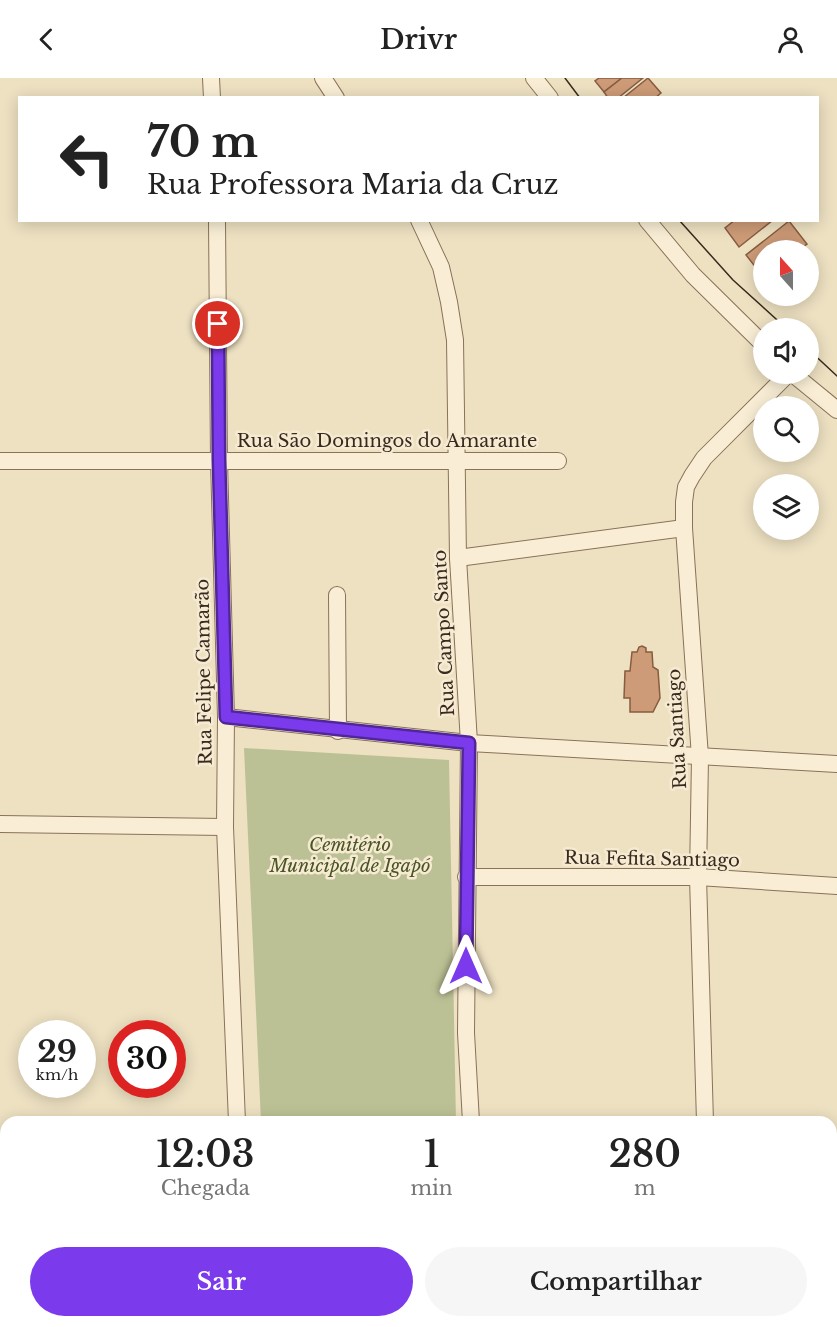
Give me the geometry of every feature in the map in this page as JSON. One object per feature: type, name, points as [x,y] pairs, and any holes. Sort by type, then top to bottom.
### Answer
[{"type":"street","points":[[211,78],[212,96]]},
{"type":"street","points":[[323,78],[335,96]]},
{"type":"street","points":[[534,78],[548,96]]},
{"type":"street","name":"Rua Felipe Camarão","points":[[217,222],[219,460],[226,717],[225,826],[237,1116]]},
{"type":"street","name":"Rua Campo Santo","points":[[420,222],[441,267],[455,340],[458,558],[469,743],[466,1033],[471,1116]]},
{"type":"street","points":[[649,222],[693,275],[753,334]]},
{"type":"street","name":"Rua Santiago","points":[[705,1116],[698,877],[700,757],[684,528],[686,487],[704,458],[778,384]]},
{"type":"street","points":[[805,384],[837,410]]},
{"type":"street","name":"Rua São Domingos do Amarante","points":[[0,461],[558,461]]},
{"type":"street","points":[[458,558],[684,528]]},
{"type":"street","points":[[337,595],[338,731]]},
{"type":"street","points":[[226,717],[338,731],[469,743],[837,764]]},
{"type":"street","points":[[0,824],[225,826]]},
{"type":"street","name":"Rua Fefita Santiago","points":[[466,877],[698,877],[837,886]]},
{"type":"green space","name":"Cemitério Municipal de Igapó","points":[[244,748],[449,760],[456,1116],[261,1116]]},
{"type":"building","points":[[599,78],[622,78],[604,92],[595,81]]},
{"type":"building","points":[[622,78],[643,78],[620,96],[607,96],[604,92]]},
{"type":"building","points":[[648,78],[661,93],[657,96],[626,96]]},
{"type":"building","points":[[732,222],[770,222],[739,247],[725,228]]},
{"type":"building","points":[[788,222],[804,240],[765,240]]},
{"type":"building","points":[[753,249],[753,264],[746,255]]},
{"type":"building","points":[[642,646],[646,648],[646,652],[652,652],[653,667],[658,670],[660,698],[653,712],[630,712],[630,698],[624,698],[625,671],[630,671],[632,652],[637,652]]},
{"type":"tram line","points":[[565,78],[578,96]]},
{"type":"tram line","points":[[681,222],[733,280],[775,318]]},
{"type":"tram line","points":[[819,359],[837,376]]},
{"type":"route","points":[[218,324],[226,717],[338,731],[469,743],[466,966]]}]
